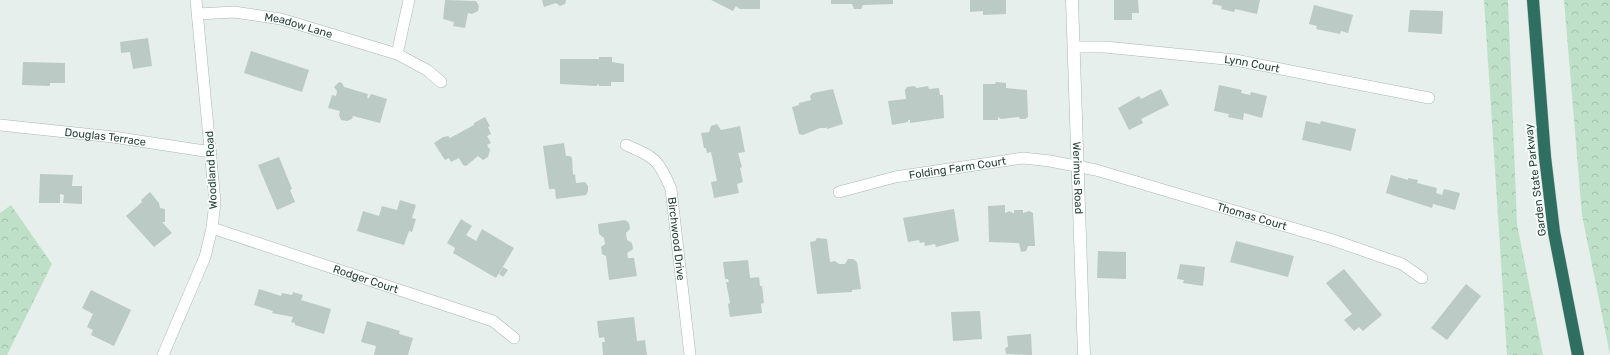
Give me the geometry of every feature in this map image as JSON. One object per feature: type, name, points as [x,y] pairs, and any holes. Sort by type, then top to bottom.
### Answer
[{"type":"highway","name":"Garden State Parkway","points":[[1533,0],[1544,150],[1554,232],[1578,355]]},
{"type":"main road","name":"Werimus Road","points":[[1072,0],[1084,355]]},
{"type":"street","name":"Woodland Road","points":[[163,355],[205,258],[212,228],[214,202],[211,152],[196,0]]},
{"type":"street","points":[[397,54],[409,0]]},
{"type":"street","name":"Meadow Lane","points":[[198,14],[234,12],[281,19],[397,54],[427,70],[441,82]]},
{"type":"street","name":"Lynn Court","points":[[1074,47],[1121,48],[1235,60],[1429,98]]},
{"type":"street","name":"Douglas Terrace","points":[[0,125],[114,137],[211,152]]},
{"type":"street","name":"Birchwood Drive","points":[[626,145],[647,153],[662,168],[670,189],[690,355]]},
{"type":"street","name":"Folding Farm Court","points":[[839,192],[895,177],[1023,158],[1077,166]]},
{"type":"street","name":"Thomas Court","points":[[1077,166],[1333,240],[1402,264],[1422,278]]},
{"type":"street","name":"Rodger Court","points":[[212,228],[493,321],[514,338]]},
{"type":"green space","points":[[1484,0],[1508,0],[1517,224],[1543,355],[1507,355]]},
{"type":"green space","points":[[1564,0],[1610,0],[1610,355],[1582,215]]},
{"type":"green space","points":[[11,205],[52,264],[7,355],[0,355],[0,213]]},
{"type":"building","points":[[445,0],[476,1],[479,6],[478,11],[472,14],[468,13],[465,28],[453,26],[454,22],[443,19]]},
{"type":"building","points":[[542,0],[566,1],[565,4],[560,6],[556,3],[544,7]]},
{"type":"building","points":[[711,0],[760,0],[760,9],[740,9],[736,6],[733,11]]},
{"type":"building","points":[[831,0],[893,0],[893,4],[863,5],[861,9],[854,9],[852,4],[831,4]]},
{"type":"building","points":[[970,0],[1006,0],[1006,14],[983,15],[983,11],[970,12]]},
{"type":"building","points":[[1114,0],[1138,0],[1139,13],[1132,13],[1132,20],[1114,20]]},
{"type":"building","points":[[1213,0],[1260,0],[1257,14],[1235,9],[1234,12],[1221,9],[1222,6],[1212,4]]},
{"type":"building","points":[[1314,5],[1353,15],[1348,33],[1341,31],[1340,34],[1316,29],[1317,26],[1309,24]]},
{"type":"building","points":[[1410,10],[1443,11],[1442,34],[1408,32]]},
{"type":"building","points":[[148,38],[152,66],[133,69],[130,52],[121,53],[120,42]]},
{"type":"building","points":[[251,51],[309,70],[302,92],[244,73]]},
{"type":"building","points":[[599,57],[612,57],[612,62],[624,64],[624,82],[611,82],[611,86],[599,86],[599,84],[596,86],[560,84],[560,59],[599,59]]},
{"type":"building","points":[[23,62],[65,63],[65,83],[50,83],[50,86],[22,85]]},
{"type":"building","points":[[339,82],[342,83],[344,87],[368,94],[367,98],[369,98],[371,94],[387,99],[380,123],[353,116],[352,119],[347,121],[341,120],[339,115],[340,111],[328,108],[332,95],[336,96],[337,91],[334,87]]},
{"type":"building","points":[[996,82],[1006,83],[1006,88],[1027,90],[1028,117],[1025,119],[1020,119],[1019,117],[1001,119],[998,117],[998,120],[983,120],[983,84],[995,84]]},
{"type":"building","points":[[1219,85],[1242,90],[1241,93],[1250,95],[1251,92],[1267,96],[1262,118],[1244,113],[1243,120],[1228,117],[1229,114],[1214,111]]},
{"type":"building","points":[[914,86],[917,88],[928,86],[929,89],[939,88],[940,95],[943,95],[944,118],[910,123],[910,120],[908,120],[908,122],[892,125],[888,101],[906,99],[905,90],[907,87]]},
{"type":"building","points":[[833,89],[843,124],[827,129],[826,126],[826,128],[820,128],[803,135],[799,134],[792,107],[799,105],[799,103],[811,100],[810,96],[813,93]]},
{"type":"building","points":[[1161,89],[1169,105],[1141,119],[1143,123],[1129,130],[1118,108],[1139,96],[1141,99]]},
{"type":"building","points":[[485,117],[490,126],[488,127],[491,134],[487,136],[491,143],[487,145],[490,150],[488,157],[483,160],[478,156],[466,166],[463,165],[459,158],[451,162],[449,158],[445,160],[434,143],[443,137],[448,136],[450,138],[474,125],[474,123]]},
{"type":"building","points":[[1306,121],[1320,124],[1321,121],[1356,129],[1351,151],[1302,140]]},
{"type":"building","points":[[717,124],[721,130],[740,126],[745,152],[738,153],[742,167],[740,168],[743,182],[737,184],[739,193],[714,198],[711,182],[717,181],[711,152],[707,153],[706,148],[704,148],[701,133],[709,132],[711,126]]},
{"type":"building","points":[[564,143],[566,156],[570,156],[572,158],[573,175],[575,174],[576,183],[585,182],[588,186],[588,191],[586,195],[556,199],[555,189],[549,189],[543,146]]},
{"type":"building","points":[[279,157],[292,189],[290,190],[295,202],[277,210],[258,165]]},
{"type":"building","points":[[40,174],[73,175],[72,186],[82,186],[82,204],[63,203],[64,195],[60,194],[60,203],[39,203]]},
{"type":"building","points":[[1391,175],[1408,180],[1408,178],[1418,180],[1417,183],[1437,188],[1436,193],[1442,195],[1444,189],[1460,193],[1455,210],[1433,204],[1432,208],[1386,193]]},
{"type":"building","points":[[150,192],[159,203],[160,208],[165,209],[165,222],[162,222],[172,233],[154,247],[126,216],[142,202],[141,200]]},
{"type":"building","points":[[400,200],[416,205],[412,218],[416,219],[412,232],[409,231],[404,245],[357,231],[363,211],[379,216],[382,206],[397,210]]},
{"type":"building","points":[[1005,205],[1005,213],[1010,211],[1014,214],[1014,210],[1023,210],[1023,213],[1029,211],[1033,213],[1035,246],[1028,246],[1026,251],[1021,252],[1019,243],[989,242],[988,206]]},
{"type":"building","points":[[954,209],[959,241],[936,247],[935,244],[925,246],[924,242],[920,243],[919,240],[908,242],[903,218]]},
{"type":"building","points":[[461,219],[472,226],[466,235],[476,241],[482,229],[514,248],[496,278],[453,253],[455,248],[447,243]]},
{"type":"building","points":[[625,220],[629,223],[630,229],[626,233],[627,240],[632,243],[633,249],[627,253],[628,258],[634,258],[637,276],[609,280],[606,256],[602,254],[601,247],[605,244],[604,238],[599,234],[598,224]]},
{"type":"building","points":[[817,238],[827,239],[830,262],[835,261],[839,264],[845,264],[848,259],[853,259],[857,262],[861,289],[852,290],[852,292],[817,294],[810,242],[815,241]]},
{"type":"building","points":[[1236,241],[1294,256],[1288,277],[1230,262]]},
{"type":"building","points":[[1098,251],[1126,252],[1126,279],[1097,278]]},
{"type":"building","points":[[748,260],[750,278],[759,277],[760,286],[762,286],[764,303],[761,304],[762,313],[730,317],[728,304],[730,303],[726,282],[729,282],[728,279],[725,279],[723,262]]},
{"type":"building","points":[[1180,264],[1205,267],[1203,286],[1183,283],[1184,280],[1177,279]]},
{"type":"building","points":[[503,267],[508,270],[503,277],[499,274]]},
{"type":"building","points":[[1344,269],[1382,315],[1363,331],[1359,327],[1354,331],[1344,320],[1352,314],[1326,283]]},
{"type":"building","points":[[1466,284],[1481,296],[1447,340],[1431,328]]},
{"type":"building","points":[[259,289],[281,296],[282,293],[292,295],[293,292],[303,295],[301,300],[331,309],[324,334],[295,325],[295,323],[291,322],[293,317],[272,313],[273,311],[254,305]]},
{"type":"building","points":[[91,290],[131,310],[114,346],[91,335],[93,330],[87,327],[93,314],[82,308]]},
{"type":"building","points":[[980,311],[982,339],[953,341],[951,312]]},
{"type":"building","points":[[634,317],[637,341],[645,340],[647,355],[603,355],[602,342],[605,342],[604,337],[599,338],[597,321]]},
{"type":"building","points":[[367,321],[400,331],[399,334],[413,338],[408,355],[374,355],[376,346],[361,342]]},
{"type":"building","points":[[1031,334],[1032,355],[1006,354],[1005,348],[1008,347],[1007,336]]}]
